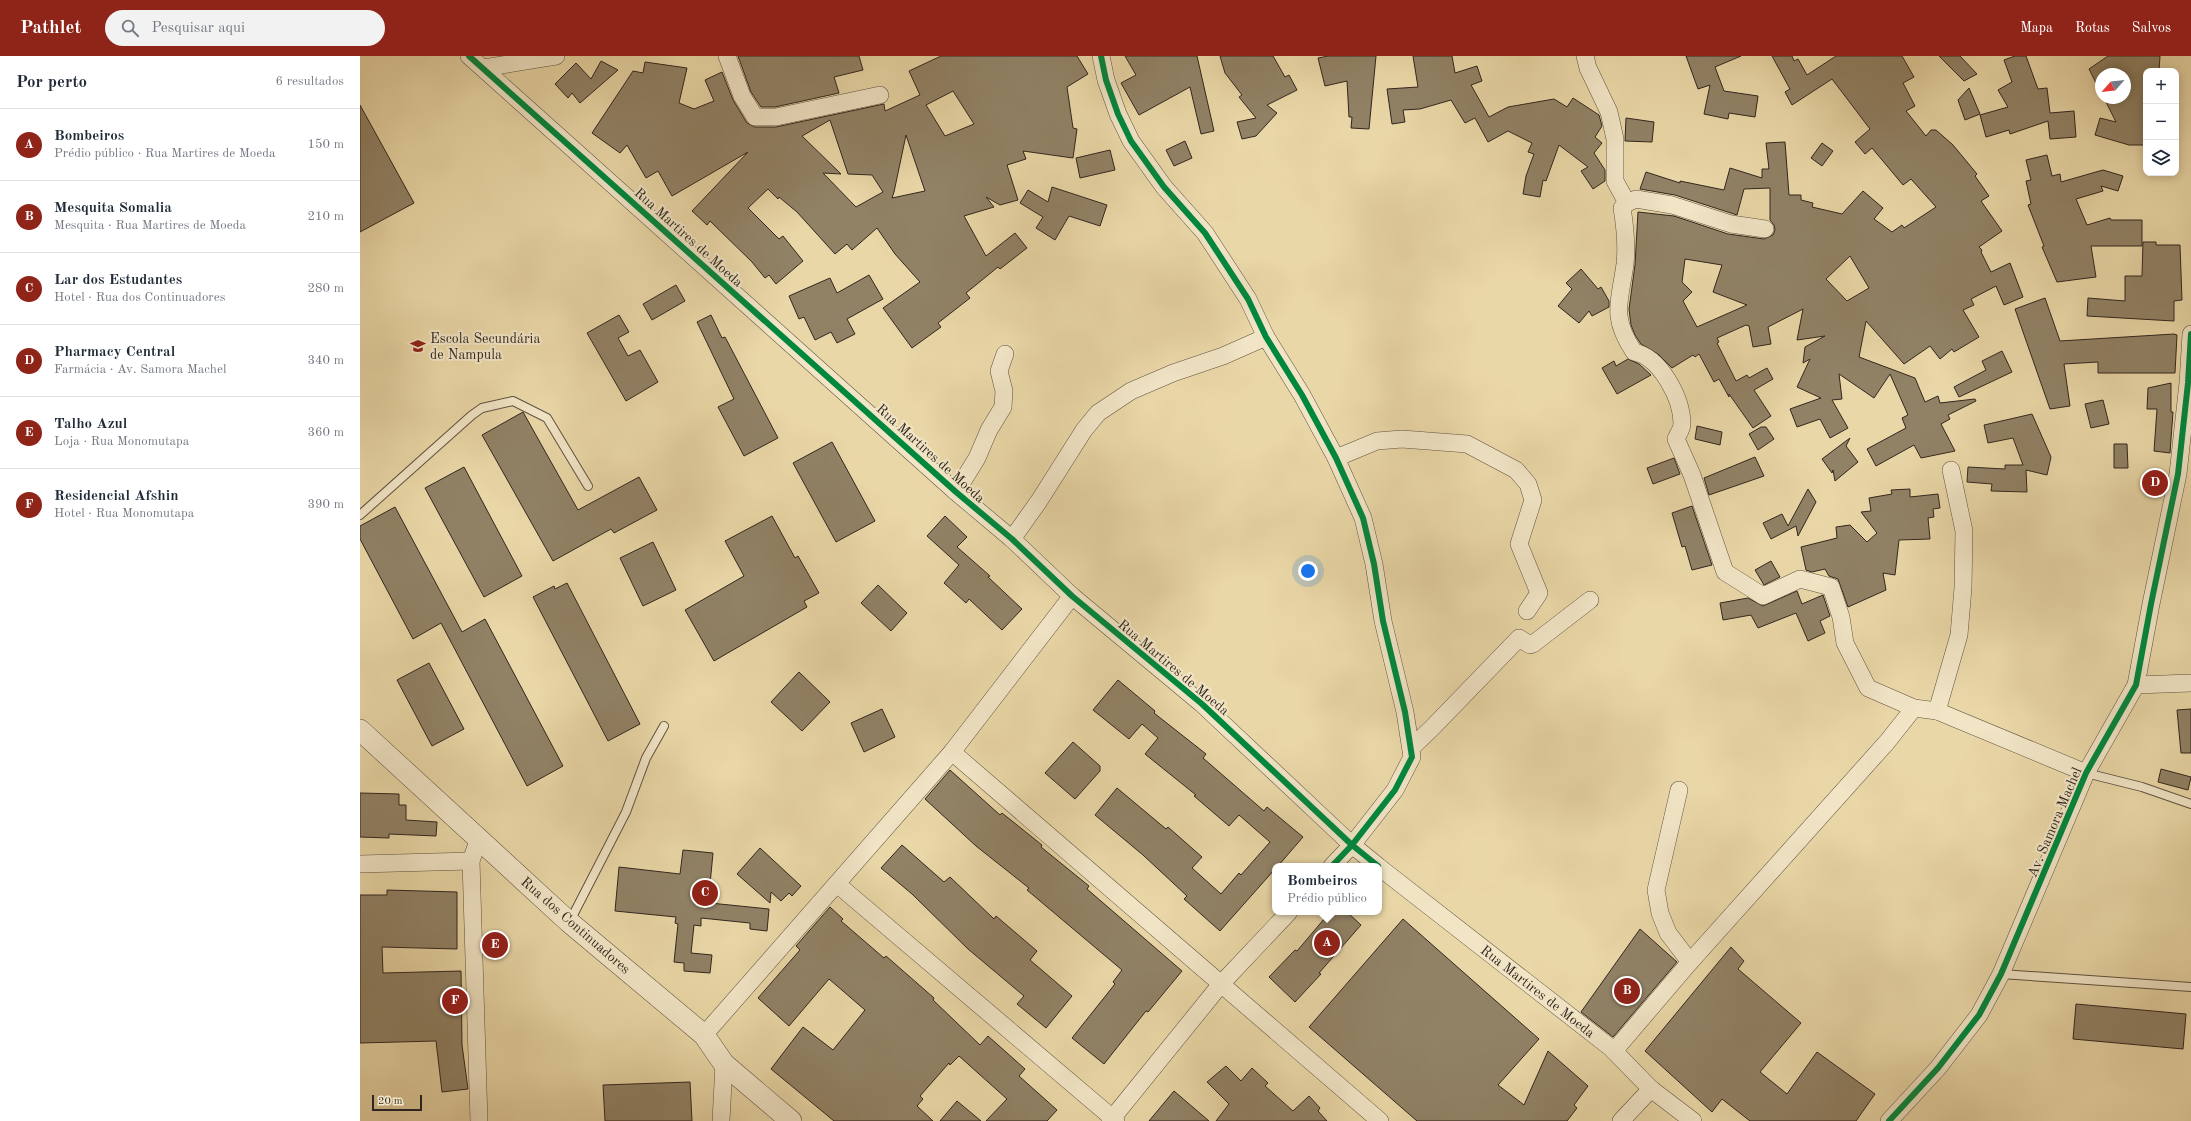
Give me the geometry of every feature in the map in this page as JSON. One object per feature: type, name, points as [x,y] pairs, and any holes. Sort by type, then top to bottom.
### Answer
[{"type":"street","name":"Rua Martires de Moeda","points":[[469,56],[956,492],[1012,539],[1072,596],[1202,704],[1352,845],[1375,863]]},
{"type":"street","points":[[484,68],[556,56]]},
{"type":"street","points":[[727,56],[742,96],[755,117],[776,117],[880,95]]},
{"type":"street","points":[[1101,56],[1106,80],[1131,141],[1164,187],[1205,233],[1248,299],[1266,337],[1302,395],[1336,458],[1363,518],[1374,564],[1383,622],[1405,712],[1412,757],[1395,790],[1352,845],[1335,863]]},
{"type":"street","points":[[1585,56],[1588,68],[1609,112],[1615,139],[1615,181],[1627,203]]},
{"type":"street","points":[[1765,229],[1731,224],[1672,205],[1636,199],[1627,203],[1622,208],[1625,224],[1626,251],[1619,294],[1618,317],[1621,330],[1634,352],[1643,354],[1652,361],[1676,397],[1682,426],[1676,438],[1692,475],[1725,572],[1763,596],[1800,579],[1831,587],[1841,617],[1845,643],[1868,688],[1914,708],[1936,710],[2086,773]]},
{"type":"street","name":"Av. Samora Machel","points":[[1889,1121],[1938,1068],[1979,1015],[2001,974],[2086,773],[2136,685],[2151,604],[2185,474],[2191,334]]},
{"type":"street","points":[[1012,539],[1039,501],[1084,430],[1098,413],[1131,391],[1173,373],[1223,356],[1266,337]]},
{"type":"street","points":[[956,492],[977,458],[989,430],[1003,407],[1004,391],[999,372],[1005,354]]},
{"type":"street","points":[[1336,458],[1377,441],[1402,439],[1467,444],[1516,470],[1528,484],[1533,500],[1519,544],[1539,593],[1527,611]]},
{"type":"street","points":[[1936,710],[1959,635],[1963,588],[1964,531],[1951,470]]},
{"type":"street","points":[[704,1035],[952,752],[1072,596]]},
{"type":"street","points":[[1411,748],[1519,638],[1530,645],[1533,644],[1590,600]]},
{"type":"street","points":[[2136,685],[2191,683]]},
{"type":"street","points":[[1614,1051],[1690,962],[1886,742],[1914,708]]},
{"type":"street","name":"Rua dos Continuadores","points":[[360,730],[569,922],[704,1035],[724,1064],[791,1121]]},
{"type":"street","points":[[952,752],[1380,1121]]},
{"type":"street","points":[[1679,790],[1656,890],[1660,913],[1668,933],[1690,962]]},
{"type":"street","points":[[479,838],[471,861],[479,1121]]},
{"type":"street","points":[[360,864],[471,861]]},
{"type":"street","name":"Rua Martires de Moeda","points":[[1382,868],[1614,1051],[1651,1089],[1693,1121]]},
{"type":"street","points":[[837,884],[1113,1120],[1220,984],[1286,915]]},
{"type":"street","points":[[721,1121],[724,1064]]},
{"type":"street","points":[[1621,1121],[1651,1089]]},
{"type":"lane","points":[[360,515],[472,415],[482,408],[513,401],[547,418],[588,486]]},
{"type":"lane","points":[[569,922],[626,812],[646,758],[664,726]]},
{"type":"lane","points":[[2086,773],[2142,787],[2191,804]]},
{"type":"lane","points":[[2001,974],[2191,987]]},
{"type":"building","points":[[738,56],[859,56],[863,70],[834,77],[839,93],[775,107],[761,107],[751,92]]},
{"type":"building","points":[[941,56],[1077,56],[1088,74],[1067,87],[1073,128],[1077,129],[1073,158],[1023,151],[1026,159],[1007,165],[1018,200],[1000,205],[986,197],[994,207],[964,216],[986,256],[1015,233],[1027,248],[1000,269],[998,267],[966,293],[970,298],[938,323],[941,327],[912,348],[883,308],[920,282],[895,254],[877,228],[852,250],[847,244],[835,254],[797,212],[779,197],[778,199],[768,189],[748,208],[779,239],[783,236],[803,261],[776,284],[769,275],[765,278],[752,262],[710,221],[707,225],[692,211],[748,152],[672,196],[658,171],[646,178],[627,145],[620,153],[592,133],[633,71],[643,73],[645,62],[687,68],[679,103],[694,109],[714,101],[705,80],[722,72],[733,100],[747,123],[755,127],[776,127],[884,104],[885,111],[920,95],[909,71]],"holes":[[[953,91],[974,124],[945,136],[926,105]],[[830,120],[848,174],[872,175],[883,192],[856,207],[823,173],[841,174],[802,136]],[[906,135],[925,191],[892,198]]]},
{"type":"building","points":[[1125,56],[1197,56],[1214,131],[1201,134],[1190,87],[1139,115],[1121,83],[1136,75]]},
{"type":"building","points":[[1220,56],[1273,56],[1285,77],[1289,75],[1297,90],[1267,105],[1277,113],[1256,136],[1242,139],[1237,122],[1256,118],[1239,97],[1242,95],[1225,73]]},
{"type":"building","points":[[1328,56],[1376,56],[1369,129],[1351,128],[1352,117],[1349,117],[1347,81],[1325,86],[1318,58]]},
{"type":"building","points":[[1413,56],[1452,56],[1455,73],[1477,66],[1482,81],[1471,85],[1489,117],[1508,107],[1554,99],[1567,107],[1573,98],[1599,115],[1602,126],[1595,137],[1602,143],[1594,153],[1605,170],[1605,181],[1593,189],[1581,171],[1588,167],[1559,145],[1546,181],[1543,180],[1540,197],[1523,194],[1526,176],[1534,154],[1528,152],[1532,143],[1508,131],[1488,142],[1475,118],[1465,123],[1451,100],[1420,109],[1403,110],[1405,122],[1392,124],[1387,89],[1418,87]]},
{"type":"building","points":[[1686,56],[1741,56],[1715,67],[1724,91],[1758,96],[1755,117],[1729,113],[1728,119],[1704,114],[1710,85],[1698,89]]},
{"type":"building","points":[[1772,56],[1792,56],[1794,61],[1798,59],[1807,75],[1836,56],[1902,56],[1914,77],[1903,83],[1915,106],[1906,111],[1926,136],[1931,130],[1936,130],[1953,145],[1977,174],[1975,176],[1989,196],[1981,201],[2002,231],[1979,247],[1982,250],[1981,252],[1991,272],[2010,263],[2023,297],[2004,305],[1996,286],[1971,299],[1974,305],[1963,310],[1979,337],[1954,352],[1952,349],[1940,359],[1930,346],[1904,364],[1866,321],[1859,357],[1915,378],[1925,402],[1938,396],[1940,403],[1975,399],[1976,401],[1948,415],[1950,419],[1941,424],[1955,451],[1921,458],[1914,445],[1876,466],[1867,449],[1906,428],[1902,418],[1908,415],[1890,374],[1874,398],[1839,374],[1842,399],[1832,400],[1848,428],[1830,438],[1820,419],[1797,427],[1790,409],[1821,398],[1797,387],[1810,359],[1803,363],[1805,347],[1825,336],[1797,340],[1803,309],[1768,327],[1771,344],[1753,347],[1749,326],[1746,325],[1717,338],[1719,342],[1717,343],[1736,381],[1747,375],[1749,378],[1767,368],[1773,379],[1754,390],[1771,416],[1753,428],[1729,394],[1729,397],[1719,379],[1714,382],[1699,354],[1695,357],[1693,355],[1672,368],[1658,354],[1641,344],[1635,335],[1631,325],[1629,309],[1635,265],[1638,212],[1674,216],[1728,234],[1764,239],[1773,235],[1775,230],[1774,225],[1770,220],[1770,188],[1744,189],[1737,215],[1675,195],[1640,189],[1646,172],[1680,183],[1680,181],[1724,190],[1730,168],[1762,178],[1762,169],[1769,169],[1766,143],[1785,142],[1789,195],[1801,195],[1801,200],[1813,203],[1812,207],[1842,214],[1863,191],[1883,208],[1874,219],[1892,232],[1902,225],[1904,228],[1936,207],[1911,179],[1903,185],[1872,148],[1865,154],[1855,142],[1870,129],[1832,79],[1792,105],[1785,92],[1790,89]],"holes":[[[1850,256],[1869,288],[1847,301],[1826,279]],[[1685,259],[1722,265],[1713,292],[1747,305],[1697,327],[1683,301],[1692,292],[1682,282]]]},
{"type":"building","points":[[1939,56],[1960,56],[1977,74],[1964,81]]},
{"type":"building","points":[[2015,56],[2026,56],[2038,89],[2047,88],[2050,113],[2074,111],[2076,137],[2050,139],[2048,121],[2010,134],[2009,130],[1986,137],[1980,115],[2008,107],[1998,90],[2012,82],[2004,60]]},
{"type":"building","points":[[2108,56],[2160,56],[2159,68],[2143,68],[2143,145],[2129,145],[2095,135],[2100,118],[2116,122],[2107,104],[2131,104],[2131,68],[2095,68],[2095,81],[2089,69]]},
{"type":"building","points":[[601,61],[618,70],[580,103],[572,93],[568,98],[555,84],[576,63],[591,79]]},
{"type":"building","points":[[1969,88],[1980,114],[1965,120],[1958,100]]},
{"type":"building","points":[[360,105],[414,203],[360,232]]},
{"type":"building","points":[[1626,118],[1654,122],[1652,142],[1625,141]]},
{"type":"building","points":[[1185,141],[1192,158],[1174,166],[1166,150]]},
{"type":"building","points":[[1822,143],[1833,151],[1822,166],[1811,158]]},
{"type":"building","points":[[1110,150],[1115,170],[1080,178],[1076,158]]},
{"type":"building","points":[[2047,155],[2052,176],[2060,174],[2061,182],[2103,170],[2123,176],[2118,191],[2101,186],[2103,191],[2076,199],[2087,225],[2110,218],[2111,220],[2142,220],[2142,246],[2091,246],[2096,277],[2057,282],[2042,247],[2044,246],[2028,205],[2031,204],[2026,181],[2031,180],[2026,160]]},
{"type":"building","points":[[1052,187],[1107,205],[1100,226],[1069,216],[1055,240],[1036,228],[1043,217],[1020,203],[1028,190],[1048,202]]},
{"type":"building","points":[[2143,242],[2156,242],[2156,245],[2180,245],[2182,300],[2174,301],[2174,321],[2087,316],[2088,298],[2125,301],[2125,276],[2142,276]]},
{"type":"building","points":[[1581,269],[1598,289],[1601,287],[1609,301],[1609,307],[1592,316],[1589,311],[1579,323],[1558,306],[1572,289],[1566,283]]},
{"type":"building","points":[[869,275],[883,299],[847,319],[855,334],[837,343],[831,332],[815,340],[804,317],[799,319],[789,296],[830,278],[837,293]]},
{"type":"building","points":[[676,285],[685,301],[652,320],[643,304]]},
{"type":"building","points":[[2045,298],[2060,341],[2177,335],[2175,373],[2098,373],[2098,362],[2064,364],[2070,406],[2050,409],[2015,309]]},
{"type":"building","points":[[619,315],[629,332],[618,338],[628,356],[640,350],[658,382],[626,401],[587,333]]},
{"type":"building","points":[[711,315],[722,338],[725,337],[778,438],[744,456],[718,407],[734,399],[697,322]]},
{"type":"building","points":[[2002,351],[2012,372],[1959,397],[1954,387],[1986,370],[1982,361]]},
{"type":"building","points":[[1628,359],[1639,364],[1651,375],[1617,394],[1602,368],[1614,361],[1616,366]]},
{"type":"building","points":[[2171,383],[2171,412],[2173,412],[2170,453],[2154,451],[2157,409],[2147,409],[2148,388]]},
{"type":"building","points":[[2103,400],[2109,424],[2091,428],[2085,404]]},
{"type":"building","points":[[523,412],[578,510],[639,477],[657,510],[614,533],[611,529],[553,561],[482,435]]},
{"type":"building","points":[[2032,414],[2051,457],[2047,475],[2026,470],[2027,492],[1991,491],[1992,484],[1967,482],[1968,467],[2005,469],[2005,465],[2023,465],[2013,438],[1988,443],[1984,425]]},
{"type":"building","points":[[1697,426],[1722,432],[1720,445],[1695,439]]},
{"type":"building","points":[[1761,427],[1766,427],[1774,439],[1758,450],[1749,434]]},
{"type":"building","points":[[1850,438],[1846,446],[1858,462],[1835,481],[1833,470],[1832,473],[1822,459]]},
{"type":"building","points":[[832,442],[875,521],[836,542],[793,463]]},
{"type":"building","points":[[2114,444],[2127,444],[2128,468],[2114,468]]},
{"type":"building","points":[[1755,457],[1764,476],[1709,495],[1704,478]]},
{"type":"building","points":[[1674,458],[1680,474],[1653,484],[1647,468]]},
{"type":"building","points":[[464,467],[522,576],[484,597],[425,488]]},
{"type":"building","points":[[1808,489],[1816,502],[1798,536],[1796,526],[1771,539],[1763,523],[1782,514],[1788,526]]},
{"type":"building","points":[[1910,489],[1910,497],[1938,494],[1940,508],[1933,509],[1934,517],[1928,518],[1930,539],[1899,540],[1895,575],[1883,573],[1886,590],[1848,607],[1838,579],[1829,576],[1825,569],[1812,572],[1806,570],[1801,547],[1837,538],[1836,527],[1850,525],[1867,542],[1877,533],[1861,512],[1871,511],[1869,498],[1892,494],[1891,490]]},
{"type":"building","points":[[1692,506],[1712,565],[1692,570],[1685,546],[1682,547],[1672,513]]},
{"type":"building","points":[[395,507],[462,632],[485,619],[563,766],[527,786],[441,623],[413,639],[360,539],[360,526]]},
{"type":"building","points":[[772,516],[795,558],[798,556],[819,593],[804,601],[807,607],[714,661],[685,610],[744,576],[725,541]]},
{"type":"building","points":[[945,516],[967,537],[957,547],[990,576],[988,577],[1022,609],[1002,630],[969,599],[966,603],[944,583],[959,565],[927,536]]},
{"type":"building","points":[[653,542],[676,590],[643,606],[620,558]]},
{"type":"building","points":[[1771,561],[1780,577],[1764,585],[1755,570]]},
{"type":"building","points":[[567,583],[640,724],[608,741],[533,597],[554,586],[555,589]]},
{"type":"building","points":[[878,585],[907,613],[891,631],[861,603]]},
{"type":"building","points":[[1797,591],[1802,604],[1823,595],[1830,616],[1820,621],[1825,633],[1808,641],[1796,613],[1758,628],[1751,615],[1723,620],[1720,603],[1748,598],[1763,606]]},
{"type":"building","points":[[429,663],[464,729],[432,746],[397,680]]},
{"type":"building","points":[[799,672],[830,702],[802,731],[771,702]]},
{"type":"building","points":[[1118,680],[1155,711],[1154,713],[1206,754],[1203,758],[1264,811],[1267,807],[1303,837],[1281,863],[1272,863],[1272,872],[1220,931],[1184,899],[1187,896],[1143,855],[1095,815],[1117,788],[1166,829],[1168,827],[1202,857],[1192,868],[1221,894],[1239,873],[1241,875],[1270,842],[1239,815],[1229,826],[1194,796],[1196,795],[1145,754],[1158,738],[1142,724],[1129,739],[1093,710]]},
{"type":"building","points":[[882,709],[895,737],[864,752],[851,723]]},
{"type":"building","points":[[2191,709],[2191,753],[2181,753],[2177,710]]},
{"type":"building","points":[[1073,742],[1100,766],[1100,771],[1075,799],[1045,773]]},
{"type":"building","points":[[2161,769],[2191,777],[2188,790],[2158,782]]},
{"type":"building","points":[[950,770],[1000,815],[1002,813],[1042,845],[1041,847],[1089,886],[1087,889],[1182,971],[1148,1012],[1146,1011],[1104,1064],[1072,1038],[1115,984],[1113,982],[1122,970],[1027,890],[1029,888],[976,846],[925,799]]},
{"type":"building","points":[[360,793],[399,794],[399,805],[406,805],[406,820],[437,822],[436,836],[389,834],[389,838],[360,837]]},
{"type":"building","points":[[902,845],[944,882],[950,877],[994,919],[996,916],[1037,951],[1030,960],[1072,996],[1046,1028],[1017,1004],[1024,996],[968,949],[912,894],[881,868]]},
{"type":"building","points":[[760,848],[801,886],[792,896],[789,893],[781,901],[771,892],[770,903],[737,874]]},
{"type":"building","points":[[683,850],[713,853],[708,905],[710,903],[769,909],[767,931],[750,929],[750,923],[701,918],[701,926],[694,925],[691,953],[712,955],[710,973],[684,971],[684,963],[674,962],[678,924],[675,923],[676,917],[615,911],[619,867],[680,874]]},
{"type":"building","points":[[387,890],[457,892],[457,949],[382,947],[383,973],[461,971],[462,1045],[468,1089],[442,1092],[436,1041],[360,1043],[360,895],[387,895]]},
{"type":"building","points":[[830,907],[843,919],[841,921],[884,958],[886,956],[934,998],[933,1000],[980,1045],[988,1036],[1025,1069],[1019,1076],[1057,1110],[1047,1121],[986,1121],[1007,1099],[959,1056],[950,1065],[949,1063],[920,1096],[923,1099],[917,1106],[933,1121],[834,1121],[771,1069],[803,1027],[833,1050],[865,1010],[829,979],[789,1026],[758,998],[800,950],[796,946]]},
{"type":"building","points":[[1327,915],[1350,915],[1361,925],[1319,973],[1321,974],[1295,1002],[1269,977],[1295,950],[1297,951]]},
{"type":"building","points":[[1403,919],[1539,1039],[1498,1085],[1524,1105],[1548,1051],[1588,1086],[1574,1105],[1577,1108],[1567,1121],[1417,1121],[1309,1027]]},
{"type":"building","points":[[1640,929],[1677,962],[1613,1037],[1581,1012]]},
{"type":"building","points":[[1731,947],[1744,961],[1738,969],[1801,1023],[1760,1072],[1787,1094],[1817,1052],[1875,1094],[1856,1121],[1750,1121],[1722,1099],[1712,1112],[1645,1051]]},
{"type":"building","points":[[2076,1004],[2186,1014],[2183,1049],[2073,1039]]},
{"type":"building","points":[[1226,1066],[1241,1081],[1252,1068],[1268,1083],[1265,1086],[1293,1111],[1309,1096],[1320,1108],[1318,1111],[1327,1121],[1216,1121],[1229,1104],[1207,1082]]},
{"type":"building","points":[[690,1082],[692,1121],[605,1121],[603,1085]]},
{"type":"building","points":[[1174,1091],[1209,1121],[1149,1121]]},
{"type":"building","points":[[957,1101],[981,1121],[940,1121]]},
{"type":"cycle path","points":[[469,56],[956,492],[1012,539],[1072,596],[1202,704],[1352,845],[1374,863]]},
{"type":"cycle path","points":[[1101,56],[1106,80],[1118,114],[1131,141],[1164,187],[1205,233],[1248,299],[1266,337],[1302,395],[1336,458],[1363,518],[1374,564],[1383,621],[1405,712],[1412,757],[1395,790],[1352,845],[1335,863]]},
{"type":"cycle path","points":[[1889,1121],[1938,1068],[1979,1015],[2001,974],[2086,773],[2136,685],[2178,474],[2188,383],[2191,334]]},
{"type":"place","name":"Escola Secundária de Nampula","points":[[418,346]]},
{"type":"place","name":"Pharmacy Central","points":[[2155,483]]},
{"type":"place","name":"Lar dos Estudantes","points":[[705,893]]},
{"type":"place","name":"Bombeiros","points":[[1327,943]]},
{"type":"place","name":"Talho Azul","points":[[495,945]]},
{"type":"place","name":"Mesquita Somalia","points":[[1627,991]]},
{"type":"place","name":"Residencial Afshin","points":[[455,1001]]}]
